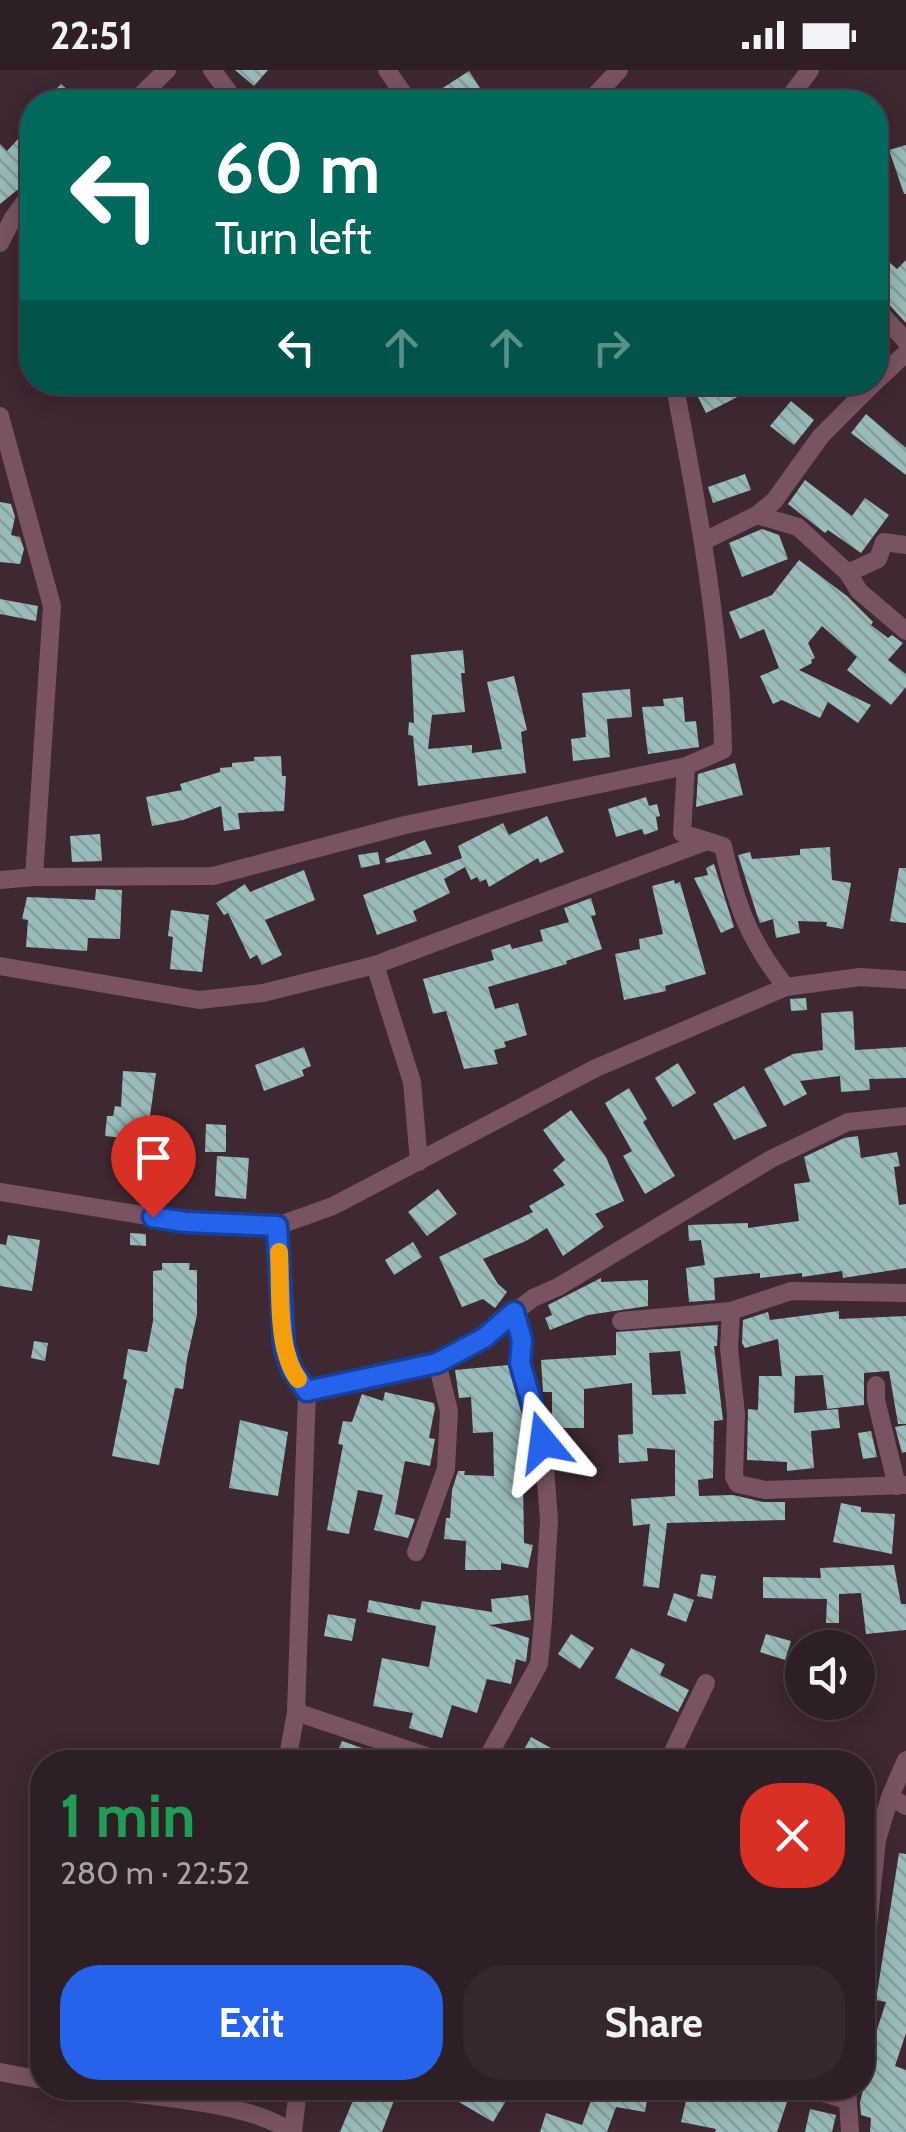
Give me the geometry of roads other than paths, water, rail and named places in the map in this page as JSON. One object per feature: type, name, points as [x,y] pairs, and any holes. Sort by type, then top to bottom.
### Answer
[{"type":"street","points":[[146,90],[167,70]]},
{"type":"street","points":[[600,90],[618,70]]},
{"type":"street","points":[[0,243],[20,208]]},
{"type":"street","points":[[888,322],[906,341]]},
{"type":"street","points":[[0,880],[213,876],[405,826],[686,766],[723,750],[721,684],[704,540],[676,395]]},
{"type":"street","points":[[704,540],[756,515],[774,500],[822,436],[860,395]]},
{"type":"street","points":[[0,416],[52,606],[34,877]]},
{"type":"street","points":[[756,515],[798,526],[848,573],[859,591],[906,630]]},
{"type":"street","points":[[848,573],[878,559],[884,542],[906,545]]},
{"type":"street","points":[[686,766],[682,833],[722,846],[736,905],[767,963],[786,987]]},
{"type":"street","points":[[0,966],[200,1000],[262,994],[375,965],[707,841]]},
{"type":"street","points":[[375,965],[412,1082],[419,1162]]},
{"type":"street","points":[[0,1192],[185,1222],[277,1226],[333,1206],[596,1068],[786,987],[860,977],[906,980]]},
{"type":"street","points":[[307,1391],[437,1363],[484,1338],[514,1312],[772,1159],[848,1122],[906,1116]]},
{"type":"street","points":[[277,1226],[284,1346],[292,1370],[307,1391],[296,1712],[288,1750]]},
{"type":"street","points":[[620,1321],[731,1310],[791,1291],[906,1294]]},
{"type":"street","points":[[731,1310],[729,1348],[736,1414],[734,1477],[738,1484],[766,1490],[902,1486],[876,1400],[876,1386]]},
{"type":"street","points":[[492,1750],[539,1664],[544,1621],[549,1520],[543,1442],[520,1363],[522,1340],[514,1312]]},
{"type":"street","points":[[416,1552],[446,1470],[449,1411],[437,1363]]},
{"type":"street","points":[[674,1750],[706,1683]]},
{"type":"street","points":[[296,1712],[388,1750]]},
{"type":"street","points":[[875,1859],[877,1840],[898,1801],[906,1760]]},
{"type":"street","points":[[0,2072],[30,2078]]},
{"type":"street","points":[[168,2100],[241,2111],[279,2123],[291,2132],[296,2100]]},
{"type":"street","points":[[847,2100],[850,2132]]}]
